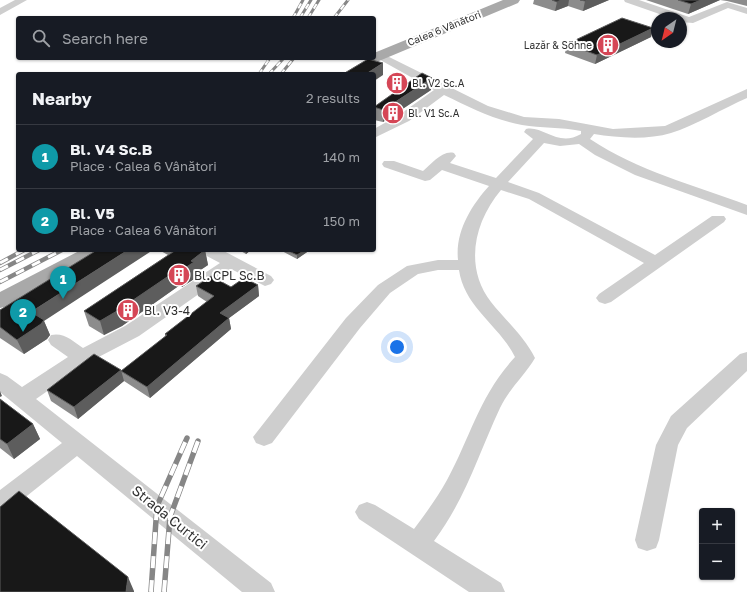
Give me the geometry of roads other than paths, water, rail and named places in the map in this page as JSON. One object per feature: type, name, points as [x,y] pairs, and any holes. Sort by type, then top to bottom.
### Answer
[{"type":"main road","name":"Calea 6 Vânători","points":[[376,57],[514,0]]},
{"type":"main road","points":[[0,301],[93,252]]},
{"type":"street","points":[[0,12],[22,0]]},
{"type":"street","points":[[629,0],[690,21],[727,5],[747,11]]},
{"type":"street","points":[[374,60],[444,90],[483,109],[522,121],[559,123],[584,134],[668,130],[747,93]]},
{"type":"street","points":[[378,129],[404,118],[435,94],[444,90]]},
{"type":"street","points":[[531,122],[527,125],[529,130],[541,138],[572,142],[584,134]]},
{"type":"street","points":[[584,134],[595,150],[645,174],[747,210]]},
{"type":"street","points":[[418,544],[440,514],[457,484],[491,405],[509,376],[525,358],[520,346],[497,323],[479,297],[466,265],[466,241],[476,213],[499,184],[541,138]]},
{"type":"street","points":[[389,164],[425,177],[445,160],[499,184],[534,196],[656,262]]},
{"type":"street","points":[[605,298],[718,219]]},
{"type":"street","points":[[213,252],[265,280]]},
{"type":"street","points":[[22,398],[82,357],[132,331],[232,263]]},
{"type":"street","points":[[264,437],[275,425],[353,323],[384,289],[413,270],[438,265],[466,265]]},
{"type":"street","points":[[58,340],[82,357]]},
{"type":"street","points":[[648,540],[667,445],[676,428],[692,409],[747,359]]},
{"type":"street","name":"Strada Curtici","points":[[0,381],[262,592]]},
{"type":"street","points":[[4,498],[78,443]]},
{"type":"street","points":[[367,512],[492,592]]},
{"type":"railway","points":[[294,16],[303,0]]},
{"type":"railway","points":[[301,16],[311,0]]},
{"type":"railway","points":[[309,16],[319,0]]},
{"type":"railway","points":[[336,16],[348,0]]},
{"type":"railway","points":[[260,72],[269,60]]},
{"type":"railway","points":[[271,72],[282,60]]},
{"type":"railway","points":[[283,72],[292,60]]},
{"type":"railway","points":[[0,263],[20,252]]},
{"type":"railway","points":[[0,270],[35,252]]},
{"type":"railway","points":[[0,282],[58,252]]},
{"type":"railway","points":[[151,592],[157,506],[187,438]]},
{"type":"railway","points":[[164,592],[170,517],[198,441]]},
{"type":"place","name":"Lazăr & Söhne","points":[[608,45]]},
{"type":"place","name":"Bl. V2 Sc.A","points":[[397,83]]},
{"type":"place","name":"Bl. V1 Sc.A","points":[[393,113]]},
{"type":"place","name":"Bl. CPL Sc.B","points":[[179,275]]},
{"type":"place","name":"Bl. V4 Sc.B","points":[[63,299]]},
{"type":"place","name":"Bl. V3-4","points":[[128,310]]},
{"type":"place","name":"Bl. V5","points":[[23,332]]}]
